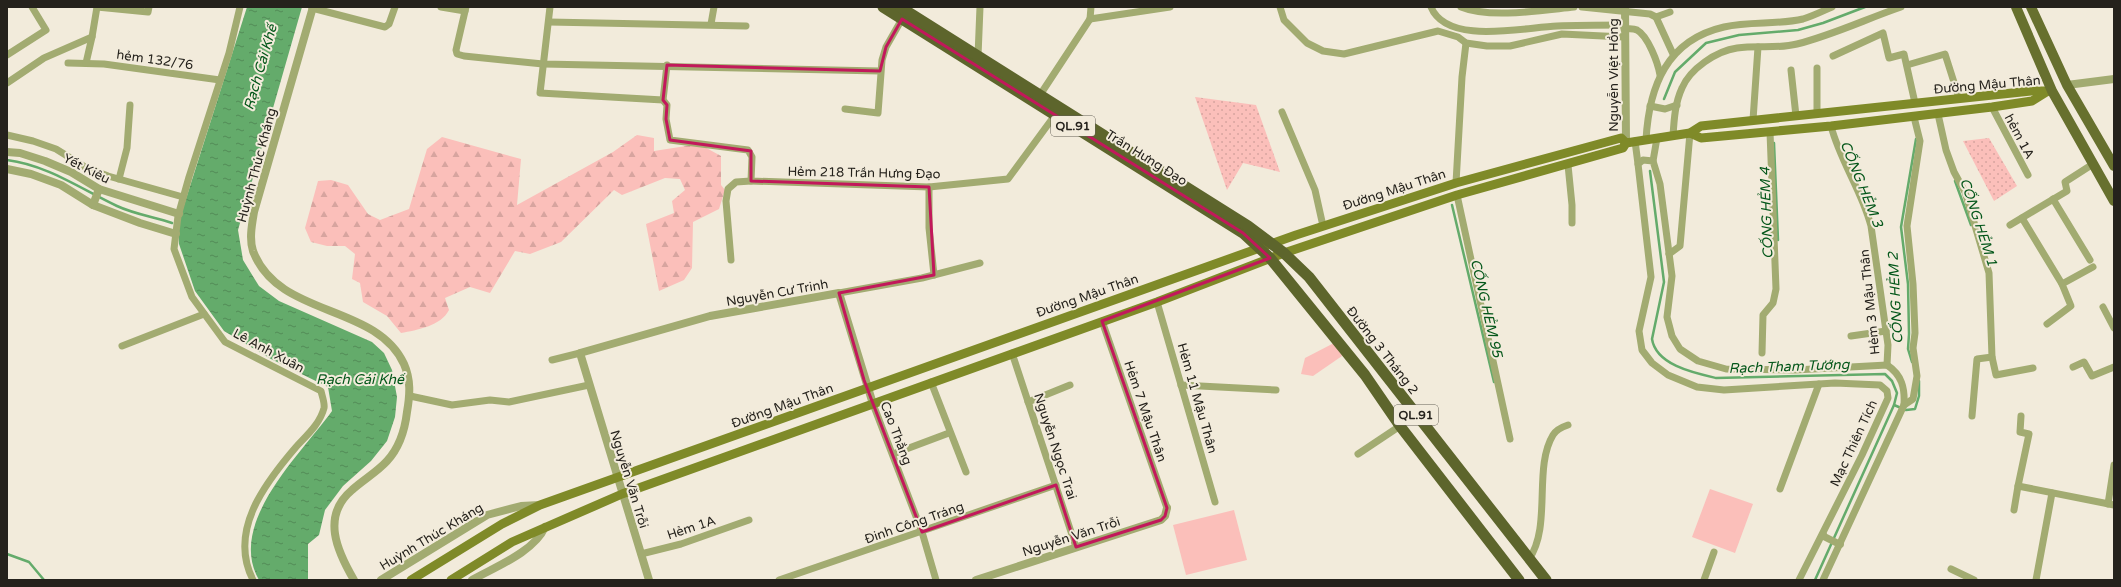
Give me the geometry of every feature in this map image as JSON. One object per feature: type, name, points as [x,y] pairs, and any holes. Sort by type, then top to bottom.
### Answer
[{"type":"highway","name":"Trần Hưng Đạo","points":[[883,7],[1243,233],[1270,258]]},
{"type":"highway","name":"Trần Hưng Đạo","points":[[900,7],[1248,226],[1284,253]]},
{"type":"highway","name":"Đường 3 Tháng 2","points":[[1284,253],[1309,277],[1546,580]]},
{"type":"highway","name":"QL.91","points":[[1270,258],[1365,375],[1400,426],[1519,580]]},
{"type":"main road","points":[[2016,7],[2050,91],[2114,201]]},
{"type":"main road","points":[[2031,7],[2067,86],[2114,166]]},
{"type":"main road","points":[[2050,91],[2067,86]]},
{"type":"main road","name":"Đường Mậu Thân","points":[[451,580],[512,542],[622,494],[930,382],[1157,302],[1270,258],[1457,195],[1568,165],[1628,144],[1690,133],[1701,126],[1959,98],[2031,91],[2050,91]]},
{"type":"main road","name":"Đường Mậu Thân","points":[[1690,133],[1701,138],[1914,117],[2032,101],[2050,91]]},
{"type":"main road","points":[[1969,98],[1971,110]]},
{"type":"main road","name":"Đường Mậu Thân","points":[[411,580],[502,524],[540,505],[1062,317],[1323,226],[1456,183],[1621,138],[1628,144]]},
{"type":"main road","points":[[1456,183],[1457,195]]},
{"type":"main road","points":[[1062,317],[1067,334]]},
{"type":"street","points":[[7,55],[46,30],[32,7]]},
{"type":"street","points":[[86,63],[97,7],[148,12],[149,7]]},
{"type":"street","name":"Lê Anh Xuân","points":[[240,7],[220,80],[183,197],[174,249],[192,297],[226,342],[321,391],[324,407],[319,420],[272,474],[255,504],[248,525],[244,549],[249,572],[253,580]]},
{"type":"street","points":[[313,8],[385,27],[389,24],[395,7]]},
{"type":"street","points":[[442,7],[466,9],[456,47],[457,54],[543,64],[667,65],[880,71]]},
{"type":"street","points":[[550,7],[540,94],[663,100]]},
{"type":"street","points":[[711,24],[714,7]]},
{"type":"street","points":[[978,56],[980,7]]},
{"type":"street","points":[[1040,95],[1090,19],[1091,7]]},
{"type":"street","points":[[1090,19],[1170,7]]},
{"type":"street","points":[[1280,7],[1284,20],[1307,43],[1323,51],[1344,54],[1438,31],[1458,37],[1466,43],[1487,46],[1510,46],[1556,35],[1634,29],[1640,32],[1656,56],[1660,75]]},
{"type":"street","points":[[1431,7],[1440,19],[1451,26],[1462,30],[1482,32],[1558,26],[1624,30]]},
{"type":"street","points":[[1461,7],[1480,12],[1517,13],[1574,7]]},
{"type":"street","points":[[1582,7],[1625,9],[1650,14],[1656,17],[1673,54]]},
{"type":"street","points":[[1646,140],[1650,106],[1660,75],[1673,54],[1690,42],[1717,29],[1739,24],[1803,19],[1819,9],[1832,7]]},
{"type":"street","points":[[1673,136],[1677,105],[1682,87],[1688,78],[1711,58],[1737,48],[1777,47],[1806,41],[1901,7]]},
{"type":"street","name":"Huỳnh Thúc Kháng","points":[[313,8],[254,212],[251,231],[253,251],[276,284],[309,304],[358,323],[377,334],[397,352],[404,364],[409,381],[410,396],[406,421],[398,445],[387,461],[340,501],[337,509],[334,530],[335,541],[342,560],[354,580]]},
{"type":"street","name":"Nguyễn Việt Hồng","points":[[1625,9],[1624,30],[1628,144]]},
{"type":"street","points":[[1656,17],[1670,12]]},
{"type":"street","points":[[845,109],[878,113],[880,71],[886,47],[902,19]]},
{"type":"street","points":[[549,22],[711,24],[746,26]]},
{"type":"street","points":[[1833,56],[1883,33],[1889,58],[1904,54],[1916,103]]},
{"type":"street","points":[[7,84],[44,58],[92,37]]},
{"type":"street","points":[[1456,183],[1462,76],[1466,43]]},
{"type":"street","points":[[1753,120],[1758,47]]},
{"type":"street","points":[[1907,65],[1945,54],[1959,98]]},
{"type":"street","name":"hẻm 132/76","points":[[68,63],[104,64],[220,80]]},
{"type":"street","points":[[667,65],[663,100],[667,105],[666,120],[670,140],[748,150],[752,158],[751,181]]},
{"type":"street","points":[[1817,68],[1817,114]]},
{"type":"street","points":[[1791,70],[1796,116]]},
{"type":"street","points":[[2067,86],[2114,79]]},
{"type":"street","points":[[119,178],[127,148],[130,105]]},
{"type":"street","points":[[1650,106],[1665,109],[1677,105]]},
{"type":"street","name":"hẻm 1A","points":[[1992,107],[2028,175]]},
{"type":"street","points":[[1282,112],[1315,190],[1323,226]]},
{"type":"street","points":[[1938,114],[1946,150],[1954,172],[1965,192],[1989,273],[1992,357],[1996,375],[2033,368]]},
{"type":"street","name":"Hẻm 218 Trần Hưng Đạo","points":[[731,260],[726,201],[728,189],[736,182],[751,181],[929,187],[1008,180],[1055,115]]},
{"type":"street","points":[[1902,409],[1913,399],[1917,376],[1913,348],[1915,333],[1913,284],[1907,226],[1920,141],[1914,117]]},
{"type":"street","name":"Hẻm 3 Mậu Thân","points":[[1831,126],[1846,166],[1867,210],[1871,226],[1886,331],[1887,364]]},
{"type":"street","points":[[1762,353],[1763,315],[1773,303],[1776,289],[1770,132]]},
{"type":"street","points":[[1669,254],[1680,246],[1690,133]]},
{"type":"street","points":[[7,134],[56,149],[85,167],[183,197]]},
{"type":"street","points":[[1657,138],[1654,161],[1660,184],[1672,276],[1667,317],[1676,344],[1686,354],[1698,361],[1726,369],[1787,370],[1887,364],[1895,370],[1903,381],[1902,409],[1823,580]]},
{"type":"street","name":"Mạc Thiên Tích","points":[[1628,144],[1638,164],[1651,278],[1639,331],[1642,350],[1652,363],[1668,375],[1697,387],[1724,390],[1819,384],[1880,385],[1887,391],[1888,398],[1823,536],[1799,580]]},
{"type":"street","name":"Yết Kiêu","points":[[7,152],[20,153],[45,161],[71,172],[99,190],[179,214]]},
{"type":"street","points":[[1638,164],[1643,160],[1654,161]]},
{"type":"street","points":[[2010,225],[2067,191],[2065,182],[2093,164]]},
{"type":"street","points":[[1568,165],[1572,205],[1572,223]]},
{"type":"street","points":[[7,169],[32,174],[61,185],[94,203],[140,223],[176,234]]},
{"type":"street","points":[[929,187],[928,228],[934,275]]},
{"type":"street","points":[[94,203],[99,190]]},
{"type":"street","points":[[1457,195],[1510,439]]},
{"type":"street","points":[[2053,199],[2091,264],[2062,284]]},
{"type":"street","points":[[2022,218],[2062,284],[2071,306],[2047,324]]},
{"type":"street","name":"Nguyễn Cư Trinh","points":[[552,360],[710,316],[934,275],[980,263]]},
{"type":"street","name":"Cao Thắng","points":[[839,293],[873,404],[922,532],[936,580]]},
{"type":"street","name":"Hẻm 11 Mậu Thân","points":[[1157,302],[1215,502]]},
{"type":"street","points":[[2104,306],[2114,328]]},
{"type":"street","points":[[122,346],[204,314]]},
{"type":"street","name":"Hẻm 7 Mậu Thân","points":[[1102,321],[1167,508]]},
{"type":"street","points":[[1851,336],[1886,331]]},
{"type":"street","points":[[410,396],[452,405],[490,400],[509,402],[590,385],[580,353]]},
{"type":"street","name":"Nguyễn Ngọc Trai","points":[[1012,353],[1076,547]]},
{"type":"street","points":[[1972,416],[1977,359],[1992,357]]},
{"type":"street","points":[[2073,366],[2084,362],[2092,376],[2114,366]]},
{"type":"street","points":[[930,382],[949,433],[966,472]]},
{"type":"street","points":[[1780,489],[1819,384]]},
{"type":"street","name":"Nguyễn Văn Trỗi","points":[[590,385],[616,477],[649,580]]},
{"type":"street","points":[[1028,402],[1070,385]]},
{"type":"street","points":[[1181,385],[1276,390]]},
{"type":"street","points":[[2014,510],[2029,434],[2020,432],[2021,416]]},
{"type":"street","points":[[1529,558],[1534,549],[1541,520],[1543,482],[1549,444],[1553,434],[1568,425]]},
{"type":"street","points":[[1358,454],[1400,426]]},
{"type":"street","points":[[893,454],[949,433]]},
{"type":"street","points":[[2018,486],[2111,504],[2114,465]]},
{"type":"street","name":"Đinh Công Tráng","points":[[779,580],[1056,485]]},
{"type":"street","points":[[2036,580],[2052,493]]},
{"type":"street","name":"Huỳnh Thúc Kháng","points":[[381,580],[487,515],[521,506],[540,505]]},
{"type":"street","name":"Nguyễn Văn Trỗi","points":[[976,580],[1161,520],[1165,516],[1167,508]]},
{"type":"street","name":"Hẻm 1A","points":[[641,554],[681,544],[749,520]]},
{"type":"street","points":[[472,580],[531,546],[540,537],[545,527]]},
{"type":"street","points":[[1823,536],[1840,544]]},
{"type":"street","points":[[1704,580],[1714,552]]},
{"type":"street","points":[[1951,569],[1974,580]]},
{"type":"highlighted area","points":[[902,19],[1243,233],[1270,258],[1102,321],[1167,508],[1165,516],[1161,520],[1076,547],[1056,485],[922,532],[864,380],[839,293],[934,275],[929,187],[751,181],[751,151],[670,140],[666,119],[667,105],[663,100],[667,65],[880,71],[886,47]]},
{"type":"green space","points":[[1195,97],[1256,105],[1280,172],[1243,163],[1227,190]]},
{"type":"green space","points":[[637,135],[654,138],[654,151],[699,144],[721,156],[721,185],[725,190],[719,209],[693,222],[692,268],[684,280],[659,291],[646,224],[674,213],[672,201],[685,190],[680,179],[665,178],[622,195],[614,190],[561,242],[530,254],[515,251],[490,293],[470,287],[445,298],[449,310],[435,324],[401,333],[387,316],[363,302],[360,283],[352,279],[355,254],[345,246],[327,246],[311,242],[305,228],[318,181],[331,180],[348,185],[368,214],[380,220],[409,209],[427,149],[442,137],[521,159],[517,205],[613,152]]},
{"type":"green space","points":[[1989,138],[2017,186],[1994,201],[1963,141]]},
{"type":"green space","points":[[1334,343],[1342,356],[1313,376],[1301,374],[1305,358]]},
{"type":"green space","points":[[1710,489],[1753,504],[1735,553],[1692,537]]},
{"type":"green space","points":[[1234,510],[1247,560],[1186,575],[1173,525]]},
{"type":"water","name":"Rạch Cái Khế","points":[[247,7],[302,7],[238,230],[243,260],[259,286],[279,301],[372,342],[384,353],[392,370],[397,397],[395,417],[387,441],[371,461],[343,486],[325,510],[319,535],[308,544],[308,580],[259,580],[251,558],[252,535],[260,513],[272,490],[287,468],[332,411],[328,387],[271,359],[224,331],[195,291],[179,244],[178,224]]},
{"type":"waterway","name":"Rạch Tham Tướng","points":[[1664,99],[1675,72],[1706,43],[1739,35],[1798,30],[1823,23],[1865,7]]},
{"type":"waterway","name":"CỐNG HẺM 2","points":[[1912,362],[1908,349],[1908,284],[1901,227],[1916,139]]},
{"type":"waterway","name":"CỐNG HẺM 4","points":[[1774,143],[1778,240]]},
{"type":"waterway","points":[[7,160],[50,172],[124,209],[172,223]]},
{"type":"waterway","name":"Rạch Tham Tướng","points":[[1650,171],[1664,282],[1652,339],[1655,348],[1661,355],[1677,366],[1716,378],[1885,374],[1892,381],[1897,393],[1894,405],[1815,580]]},
{"type":"waterway","name":"CỐNG HẺM 1","points":[[1955,181],[1971,225]]},
{"type":"waterway","name":"CỐNG HẺM 95","points":[[1452,205],[1494,382]]},
{"type":"waterway","name":"CỐNG HẺM 2","points":[[1894,405],[1906,410],[1915,409],[1919,396],[1919,381]]},
{"type":"waterway","points":[[7,554],[29,562],[44,580]]},
{"type":"water label","name":"CỐNG HẺM 3","points":[[1862,184]]}]
